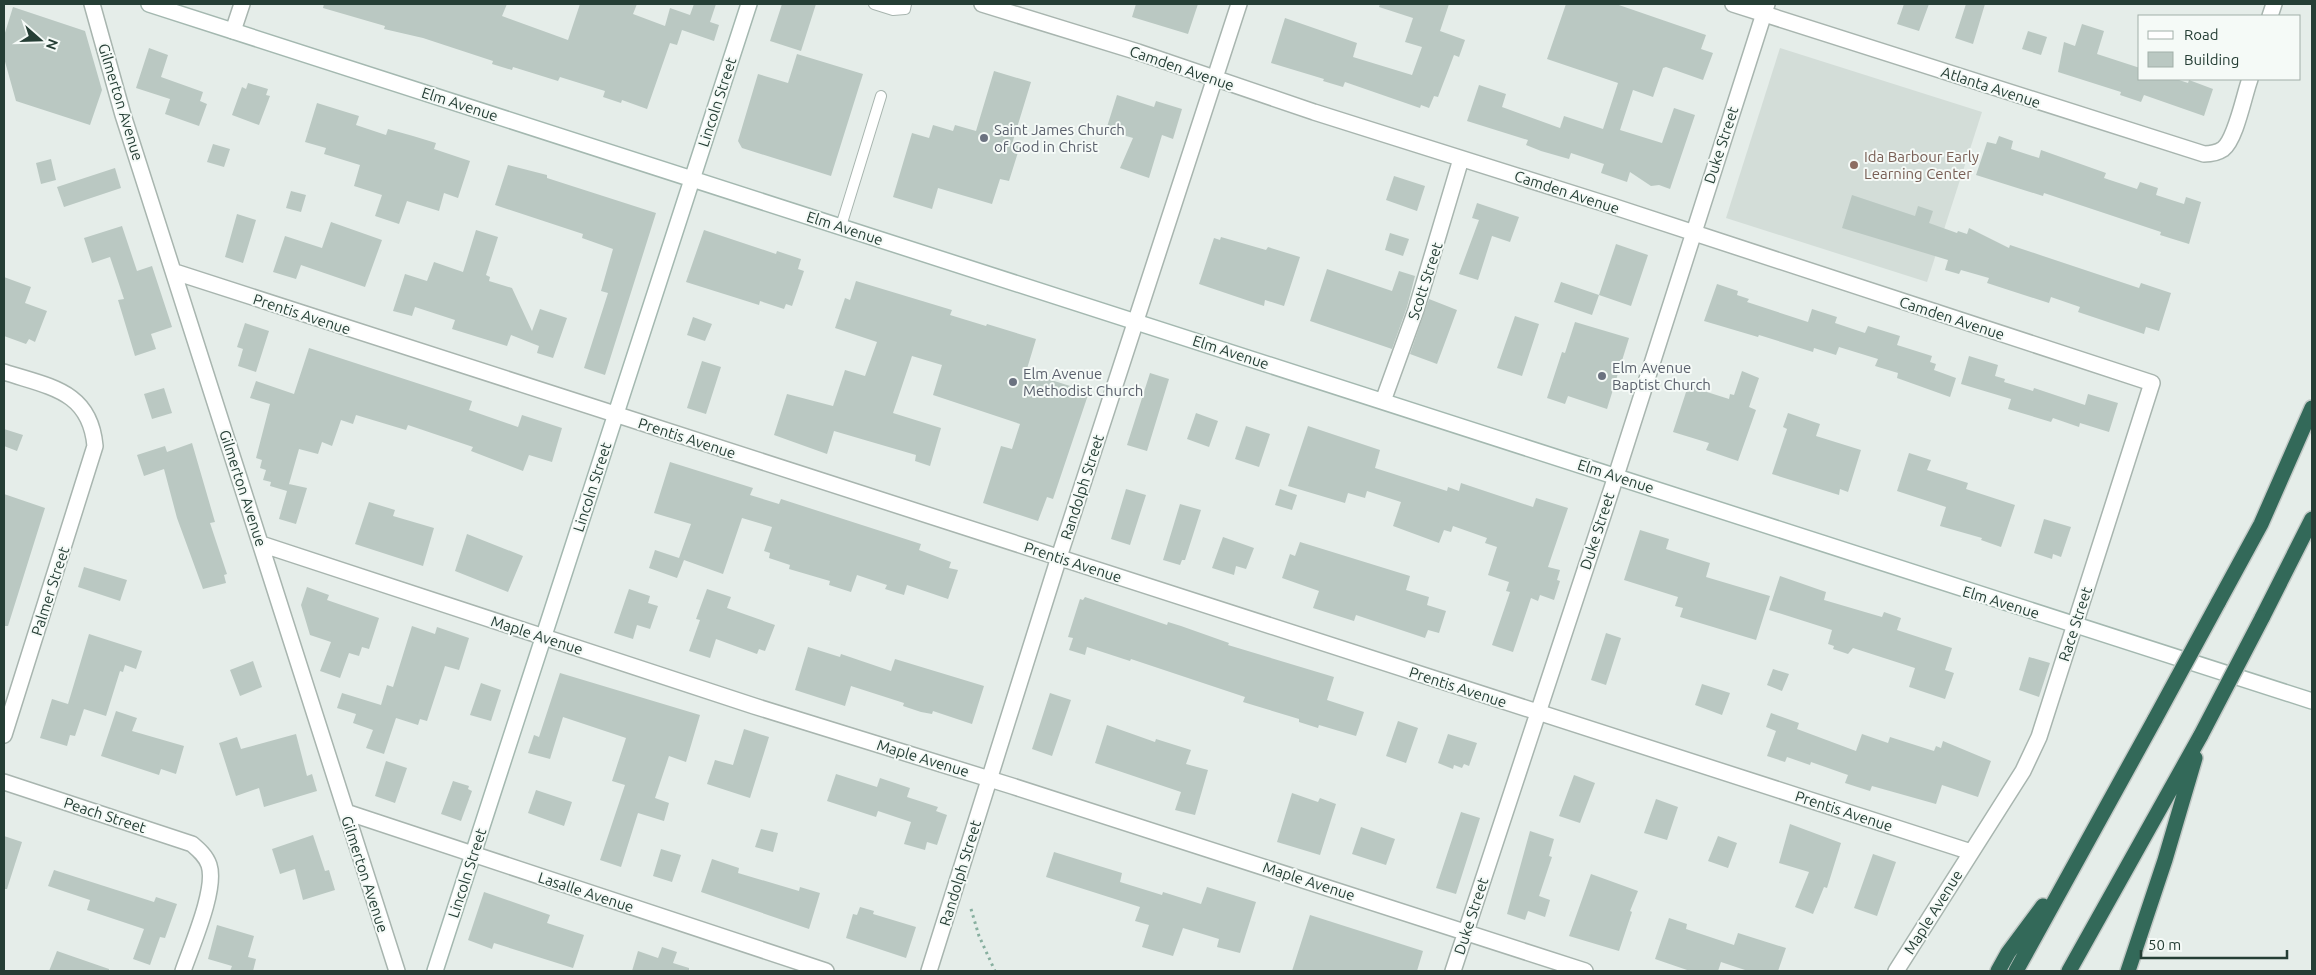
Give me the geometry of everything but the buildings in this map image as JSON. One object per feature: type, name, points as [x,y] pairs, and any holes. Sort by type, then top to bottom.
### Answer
[{"type":"highway","points":[[2016,971],[2261,524],[2312,408]]},
{"type":"highway","points":[[2069,971],[2202,735],[2312,519]]},
{"type":"highway","points":[[2128,971],[2166,860],[2202,735]]},
{"type":"highway","points":[[1998,971],[2008,953],[2079,857]]},
{"type":"street","name":"Gilmerton Avenue","points":[[92,4],[123,115],[175,272],[396,971]]},
{"type":"street","name":"Elm Avenue","points":[[149,4],[2312,701]]},
{"type":"street","points":[[233,31],[242,4]]},
{"type":"street","name":"Lincoln Street","points":[[435,971],[749,4]]},
{"type":"street","name":"Camden Avenue","points":[[982,4],[2152,383]]},
{"type":"street","name":"Randolph Street","points":[[929,971],[1059,557],[1239,4]]},
{"type":"street","name":"Atlanta Avenue","points":[[1734,4],[1765,9],[2204,154],[2214,154],[2224,148],[2230,139],[2250,80]]},
{"type":"street","name":"Duke Street","points":[[1453,971],[1616,476],[1765,9]]},
{"type":"street","name":"Scott Street","points":[[1383,401],[1416,310],[1461,159]]},
{"type":"street","name":"Prentis Avenue","points":[[175,272],[1971,852]]},
{"type":"street","name":"Palmer Street","points":[[4,372],[67,393],[88,414],[94,430],[95,446],[4,735]]},
{"type":"street","name":"Race Street","points":[[1971,852],[2023,771],[2039,737],[2152,383]]},
{"type":"street","name":"Maple Avenue","points":[[261,544],[754,706],[989,778],[1585,971]]},
{"type":"street","name":"Peach Street","points":[[4,782],[192,844],[202,853],[209,866],[210,891],[183,971]]},
{"type":"street","name":"Lasalle Avenue","points":[[346,812],[826,971]]},
{"type":"street","name":"Maple Avenue","points":[[1896,971],[1971,852]]},
{"type":"lane","points":[[874,4],[893,10],[905,9],[906,4]]},
{"type":"lane","points":[[840,226],[881,96]]},
{"type":"path","points":[[971,909],[978,936],[995,971]]},
{"type":"shaded area","name":"Ida Barbour Early Learning Center","points":[[1780,48],[1982,112],[1927,282],[1726,218]]},
{"type":"place","name":"Saint James Church of God in Christ","points":[[984,138]]},
{"type":"place","name":"Ida Barbour Early Learning Center","points":[[1854,165]]},
{"type":"place","name":"Elm Avenue Baptist Church","points":[[1602,376]]},
{"type":"place","name":"Elm Avenue Methodist Church","points":[[1013,382]]}]
